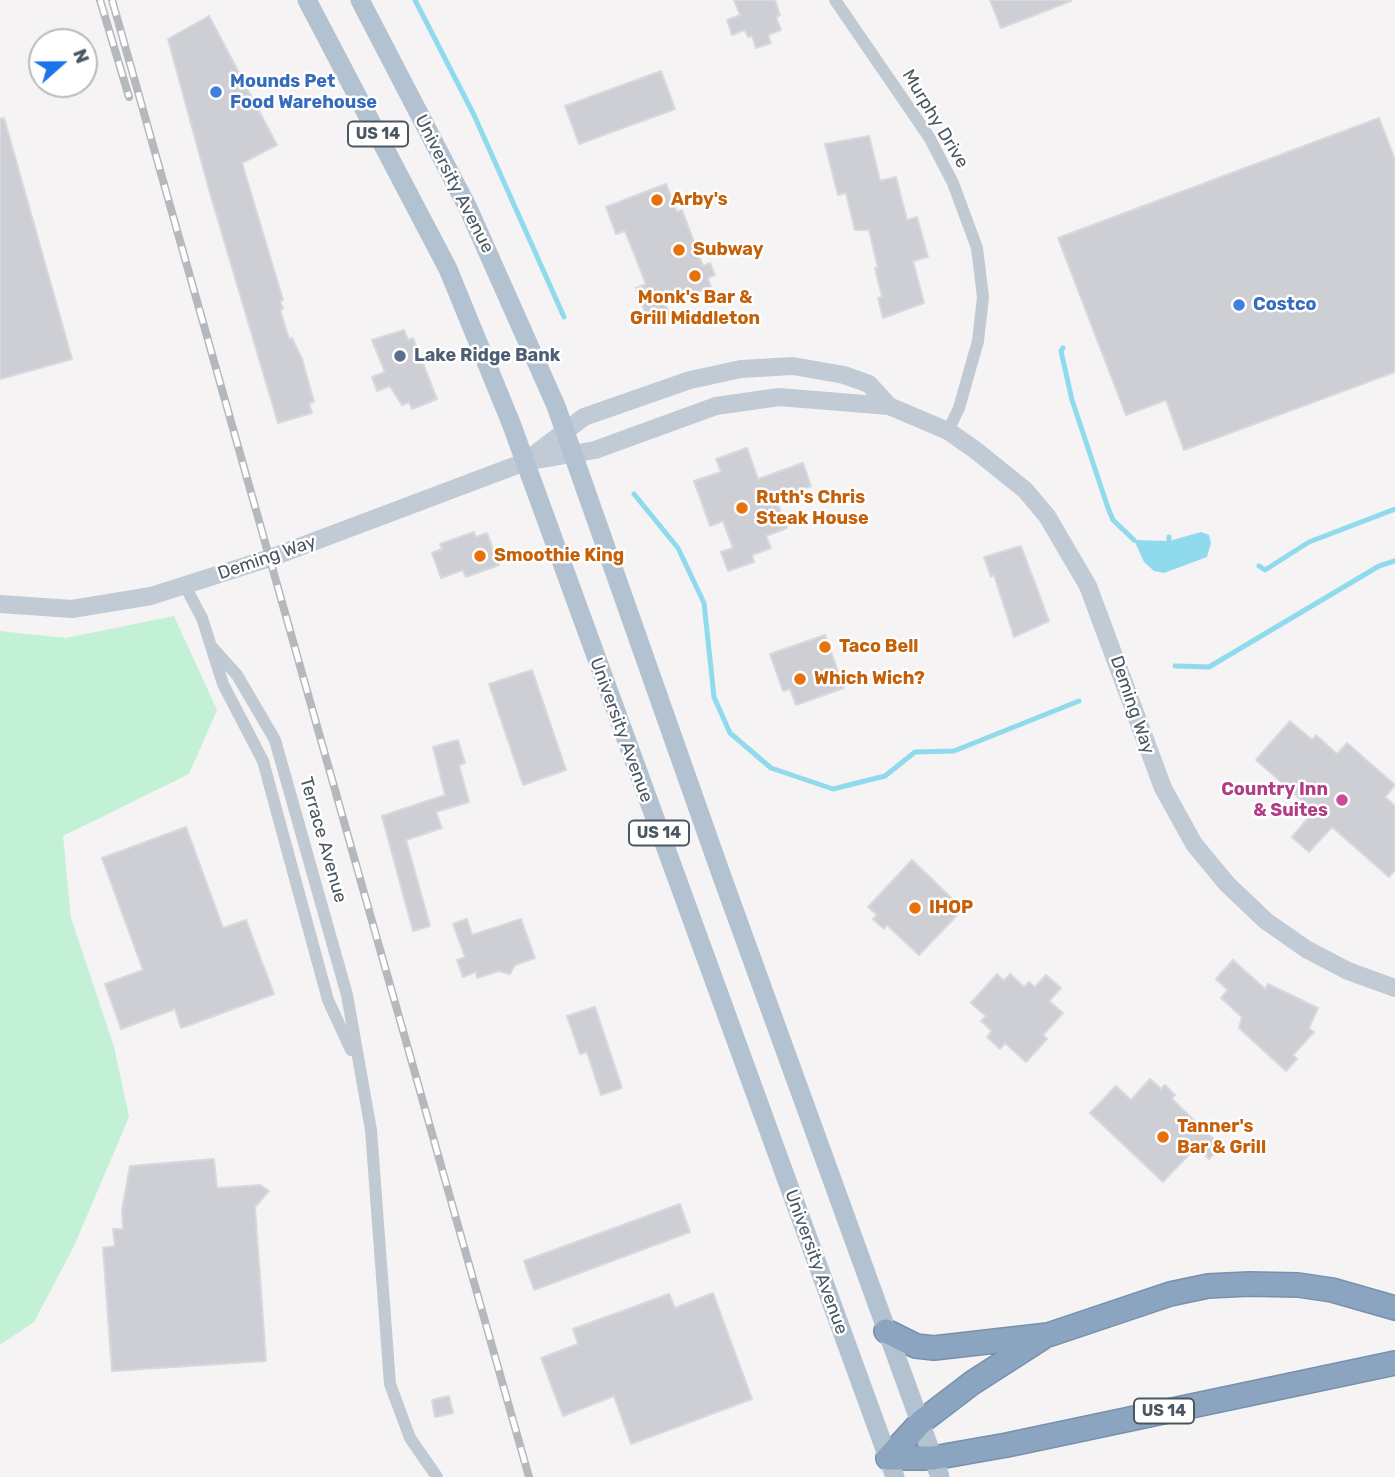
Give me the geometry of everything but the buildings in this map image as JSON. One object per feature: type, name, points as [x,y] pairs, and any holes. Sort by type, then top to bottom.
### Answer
[{"type":"highway","points":[[886,1331],[916,1346],[934,1348],[1048,1335],[1139,1304],[1208,1286],[1298,1285],[1365,1298],[1395,1308]]},
{"type":"highway","points":[[892,1468],[921,1422],[972,1383],[1048,1335]]},
{"type":"highway","name":"US 14","points":[[892,1468],[937,1467],[1007,1446],[1395,1363]]},
{"type":"main road","name":"University Avenue","points":[[307,0],[448,269],[525,462],[892,1468]]},
{"type":"main road","name":"University Avenue","points":[[360,0],[473,218],[530,341],[937,1467]]},
{"type":"street","name":"Murphy Drive","points":[[835,0],[929,137],[953,183],[977,248],[983,297],[978,341],[959,408],[948,431]]},
{"type":"street","name":"Deming Way","points":[[525,462],[584,417],[690,380],[765,366],[806,368],[844,375],[869,384],[889,406]]},
{"type":"street","name":"Deming Way","points":[[0,604],[38,609],[105,606],[185,586],[389,515],[525,462],[595,450],[690,414],[742,401],[779,397],[889,406],[948,431],[1002,470],[1025,490],[1063,539],[1102,620],[1163,788],[1194,844],[1213,868],[1243,901],[1296,942],[1348,971],[1395,988]]},
{"type":"street","name":"Terrace Avenue","points":[[185,586],[202,618],[223,684],[263,761],[328,1000],[357,1063]]},
{"type":"street","name":"Terrace Avenue","points":[[211,646],[237,675],[275,740],[348,995],[357,1063],[371,1130],[390,1384],[410,1438],[437,1477]]},
{"type":"green space","points":[[174,616],[217,710],[189,774],[63,836],[71,918],[114,1047],[129,1117],[74,1246],[34,1322],[0,1345],[0,631],[66,638]]},
{"type":"water","points":[[1201,532],[1209,535],[1211,543],[1207,557],[1164,573],[1154,571],[1144,562],[1134,540],[1169,541]]},
{"type":"waterway","points":[[415,0],[474,115],[564,317]]},
{"type":"waterway","points":[[1063,348],[1061,351],[1072,400],[1108,508],[1113,520],[1134,540]]},
{"type":"waterway","points":[[634,494],[678,548],[704,603],[714,697],[730,733],[771,768],[833,789],[885,776],[915,752],[954,751],[1079,701]]},
{"type":"waterway","points":[[1259,566],[1265,570],[1309,542],[1395,509]]},
{"type":"waterway","points":[[1175,666],[1209,667],[1379,566],[1395,561]]},
{"type":"railway","points":[[100,0],[129,97]]},
{"type":"railway","points":[[112,0],[529,1477]]},
{"type":"place","name":"Mounds Pet Food Warehouse","points":[[216,92]]},
{"type":"place","name":"Arby's","points":[[657,200]]},
{"type":"place","name":"Subway","points":[[679,250]]},
{"type":"place","name":"Monk's Bar & Grill Middleton","points":[[695,276]]},
{"type":"place","name":"Costco","points":[[1239,305]]},
{"type":"place","name":"Lake Ridge Bank","points":[[400,356]]},
{"type":"place","name":"Ruth's Chris Steak House","points":[[742,508]]},
{"type":"place","name":"Smoothie King","points":[[480,556]]},
{"type":"place","name":"Taco Bell","points":[[825,647]]},
{"type":"place","name":"Which Wich?","points":[[800,679]]},
{"type":"place","name":"Country Inn & Suites","points":[[1342,800]]},
{"type":"place","name":"IHOP","points":[[915,908]]},
{"type":"place","name":"Tanner's Bar & Grill","points":[[1163,1137]]}]
